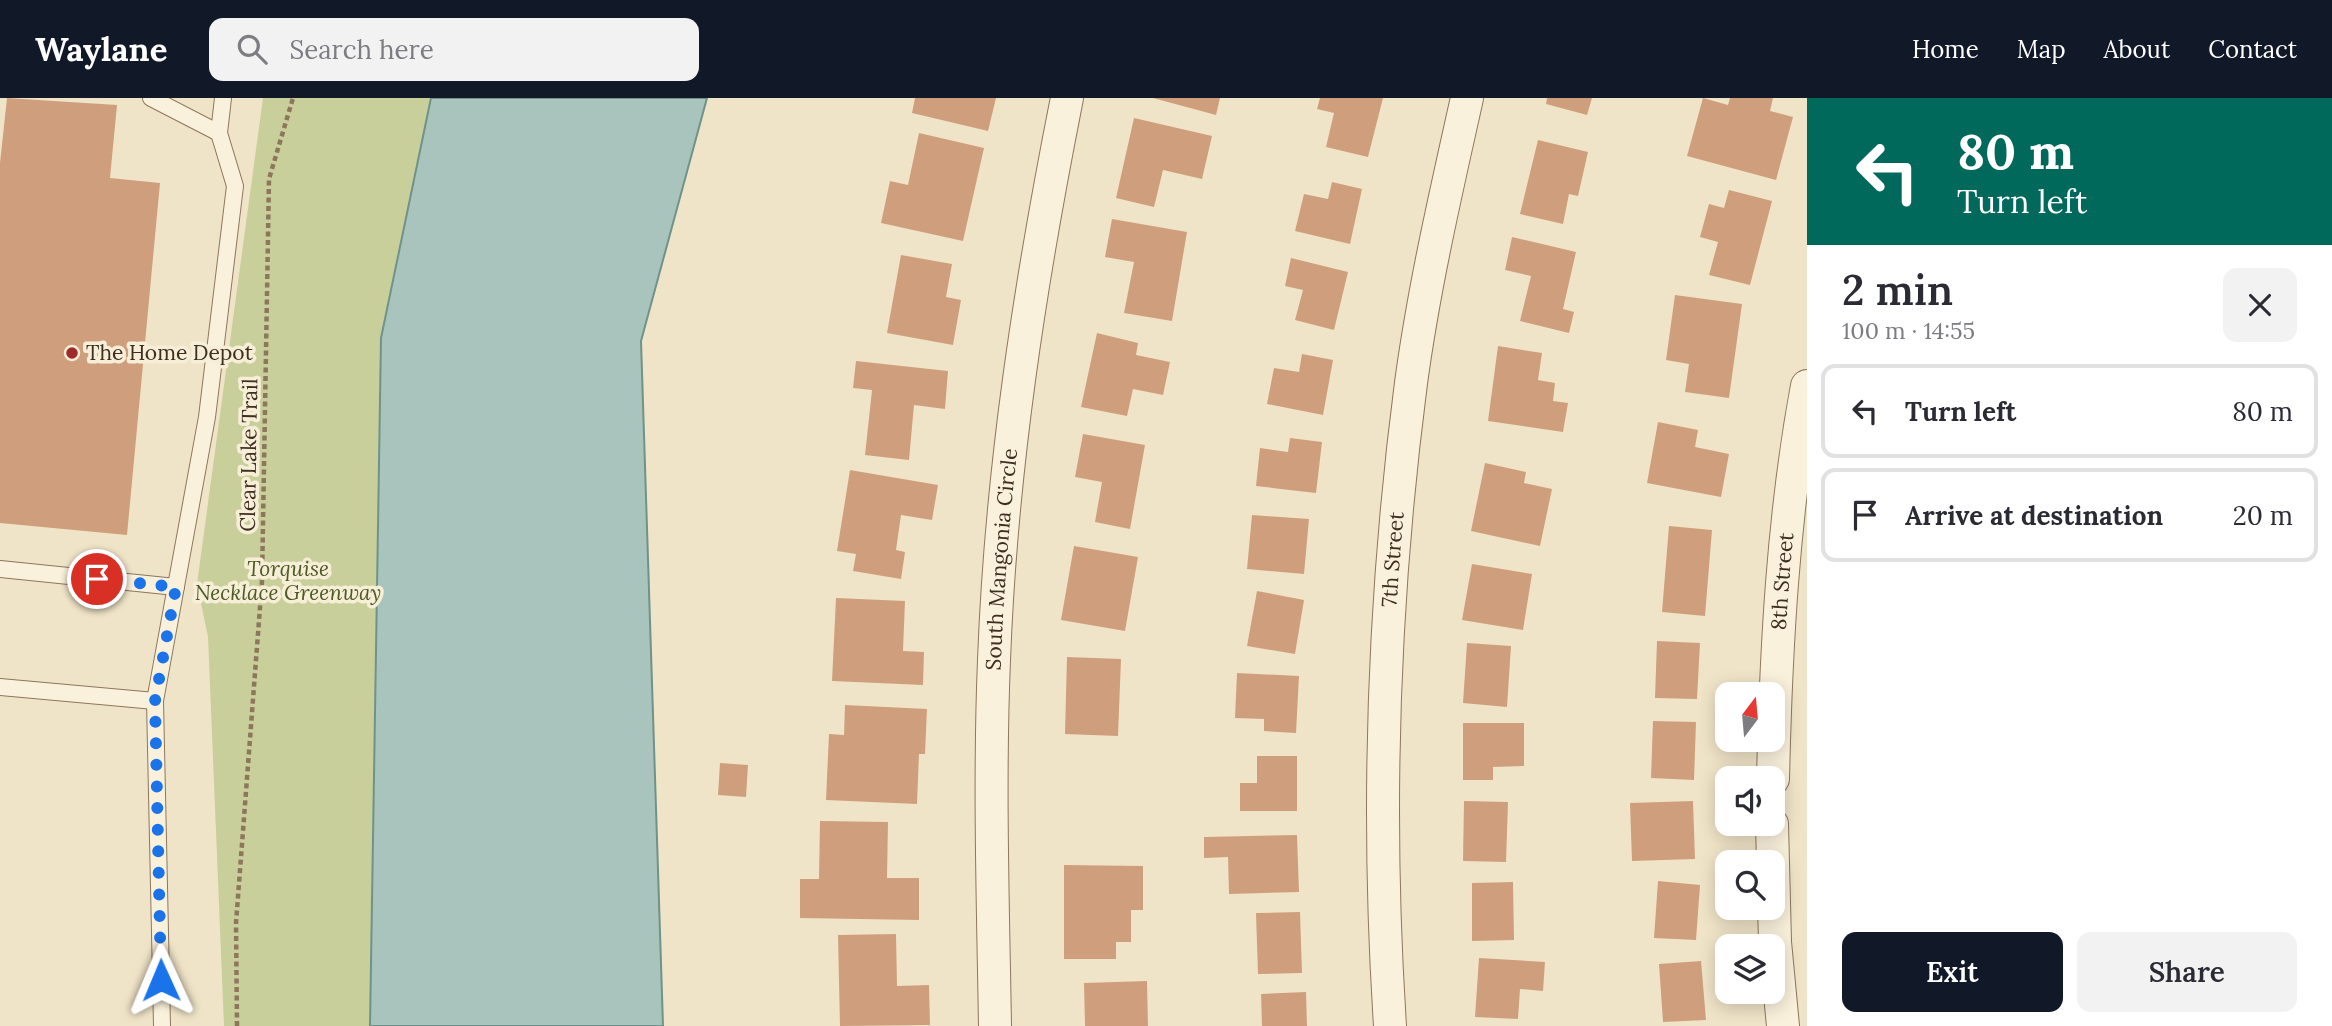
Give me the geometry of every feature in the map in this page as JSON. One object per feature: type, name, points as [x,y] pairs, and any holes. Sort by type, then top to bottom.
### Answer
[{"type":"street","name":"South Mangonia Circle","points":[[995,1026],[991,814],[994,659],[1004,504],[1024,337],[1067,98]]},
{"type":"street","name":"7th Street","points":[[1390,1026],[1381,817],[1384,671],[1394,526],[1412,381],[1437,237],[1468,98]]},
{"type":"street","name":"8th Street","points":[[1773,766],[1776,670],[1786,535],[1807,386]]},
{"type":"street","points":[[1772,836],[1775,942],[1783,1026]]},
{"type":"lane","points":[[151,98],[219,132]]},
{"type":"lane","points":[[162,1026],[155,701],[207,417],[235,186],[219,132],[223,98]]},
{"type":"lane","points":[[0,569],[176,587]]},
{"type":"lane","points":[[0,687],[155,701]]},
{"type":"path","name":"Clear Lake Trail","points":[[237,1026],[236,923],[262,581],[269,178],[293,98]]},
{"type":"green space","name":"Torquise Necklace Greenway","points":[[263,98],[431,98],[381,338],[370,1026],[224,1026],[208,637],[197,584]]},
{"type":"water","points":[[431,98],[707,98],[641,341],[663,1026],[370,1026],[381,338]]},
{"type":"building","name":"The Home Depot","points":[[7,98],[117,105],[110,178],[160,183],[127,535],[0,523],[0,163]]},
{"type":"building","points":[[915,98],[996,98],[988,131],[912,113]]},
{"type":"building","points":[[1153,98],[1220,98],[1216,115]]},
{"type":"building","points":[[1320,98],[1383,98],[1368,157],[1326,147],[1334,113],[1317,109]]},
{"type":"building","points":[[1547,98],[1592,98],[1587,115],[1546,104]]},
{"type":"building","points":[[1703,98],[1728,105],[1730,98],[1773,98],[1770,111],[1793,117],[1776,180],[1687,156]]},
{"type":"building","points":[[1134,118],[1212,136],[1202,179],[1163,170],[1154,207],[1116,198]]},
{"type":"building","points":[[919,133],[984,148],[963,241],[881,223],[890,181],[908,185]]},
{"type":"building","points":[[1538,140],[1588,152],[1578,196],[1569,194],[1563,224],[1520,214]]},
{"type":"building","points":[[1332,182],[1362,189],[1350,244],[1295,231],[1304,194],[1328,199]]},
{"type":"building","points":[[1729,190],[1772,201],[1750,285],[1709,275],[1718,242],[1700,237],[1709,204],[1724,208]]},
{"type":"building","points":[[1112,219],[1187,232],[1172,321],[1124,313],[1134,262],[1105,257]]},
{"type":"building","points":[[1512,237],[1576,252],[1563,309],[1574,312],[1569,333],[1520,321],[1531,276],[1505,270]]},
{"type":"building","points":[[901,255],[952,264],[946,297],[961,300],[953,345],[887,333]]},
{"type":"building","points":[[1291,258],[1348,272],[1334,330],[1295,320],[1303,290],[1285,286]]},
{"type":"building","points":[[1675,295],[1742,304],[1729,398],[1685,392],[1689,364],[1666,360]]},
{"type":"building","points":[[1097,333],[1138,343],[1136,355],[1170,362],[1163,395],[1133,389],[1127,416],[1081,407]]},
{"type":"building","points":[[1498,346],[1542,353],[1538,380],[1555,383],[1553,401],[1568,403],[1563,432],[1488,421]]},
{"type":"building","points":[[1302,354],[1333,360],[1323,415],[1267,404],[1274,368],[1299,372]]},
{"type":"building","points":[[856,361],[948,371],[945,409],[914,405],[909,460],[865,455],[872,390],[853,388]]},
{"type":"building","points":[[1658,422],[1698,430],[1695,447],[1729,454],[1721,497],[1647,483]]},
{"type":"building","points":[[1083,434],[1145,445],[1130,529],[1095,522],[1102,482],[1075,477]]},
{"type":"building","points":[[1290,438],[1322,442],[1316,493],[1256,486],[1260,448],[1288,452]]},
{"type":"building","points":[[1485,463],[1526,472],[1524,483],[1552,489],[1540,546],[1471,531]]},
{"type":"building","points":[[850,470],[938,485],[932,520],[901,515],[896,550],[905,552],[901,579],[853,571],[856,554],[837,551]]},
{"type":"building","points":[[1252,515],[1309,519],[1304,574],[1247,569]]},
{"type":"building","points":[[1669,526],[1712,530],[1705,616],[1662,612]]},
{"type":"building","points":[[1074,546],[1138,557],[1125,631],[1061,620]]},
{"type":"building","points":[[1472,564],[1532,574],[1523,630],[1462,620]]},
{"type":"building","points":[[1257,591],[1304,600],[1295,654],[1247,646]]},
{"type":"building","points":[[836,598],[905,601],[903,651],[924,652],[923,685],[832,681]]},
{"type":"building","points":[[1657,641],[1700,643],[1697,699],[1655,698]]},
{"type":"building","points":[[1467,643],[1511,646],[1507,707],[1463,703]]},
{"type":"building","points":[[1067,657],[1121,659],[1118,736],[1065,734]]},
{"type":"building","points":[[1237,673],[1299,676],[1296,733],[1264,731],[1264,719],[1235,718]]},
{"type":"building","points":[[845,705],[927,709],[925,754],[919,754],[917,804],[826,800],[829,734],[844,735]]},
{"type":"building","points":[[1653,721],[1696,722],[1694,780],[1651,778]]},
{"type":"building","points":[[1463,723],[1524,723],[1524,766],[1493,767],[1493,780],[1463,780]]},
{"type":"building","points":[[1257,756],[1297,756],[1297,811],[1240,811],[1240,783],[1257,783]]},
{"type":"building","points":[[720,763],[748,765],[746,797],[718,795]]},
{"type":"building","points":[[1464,801],[1508,802],[1506,862],[1463,861]]},
{"type":"building","points":[[1693,801],[1695,859],[1632,861],[1630,803]]},
{"type":"building","points":[[820,821],[888,822],[887,878],[919,878],[919,920],[800,918],[800,879],[819,879]]},
{"type":"building","points":[[1297,835],[1299,892],[1229,894],[1228,857],[1204,858],[1204,837]]},
{"type":"building","points":[[1064,865],[1143,866],[1143,910],[1131,910],[1131,942],[1116,942],[1116,959],[1064,959]]},
{"type":"building","points":[[1658,881],[1700,885],[1696,940],[1654,938]]},
{"type":"building","points":[[1513,882],[1514,940],[1472,941],[1472,883]]},
{"type":"building","points":[[1300,912],[1302,973],[1258,974],[1256,913]]},
{"type":"building","points":[[896,934],[897,986],[929,985],[930,1025],[840,1026],[838,935]]},
{"type":"building","points":[[1479,958],[1545,962],[1543,991],[1520,989],[1518,1019],[1475,1017]]},
{"type":"building","points":[[1701,961],[1706,1020],[1663,1022],[1659,964]]},
{"type":"building","points":[[1147,981],[1148,1026],[1085,1026],[1084,983]]},
{"type":"building","points":[[1306,992],[1307,1026],[1262,1026],[1261,994]]},
{"type":"place","name":"The Home Depot","points":[[72,353]]},
{"type":"route","points":[[97,579],[176,587],[155,701],[161,980]]}]
